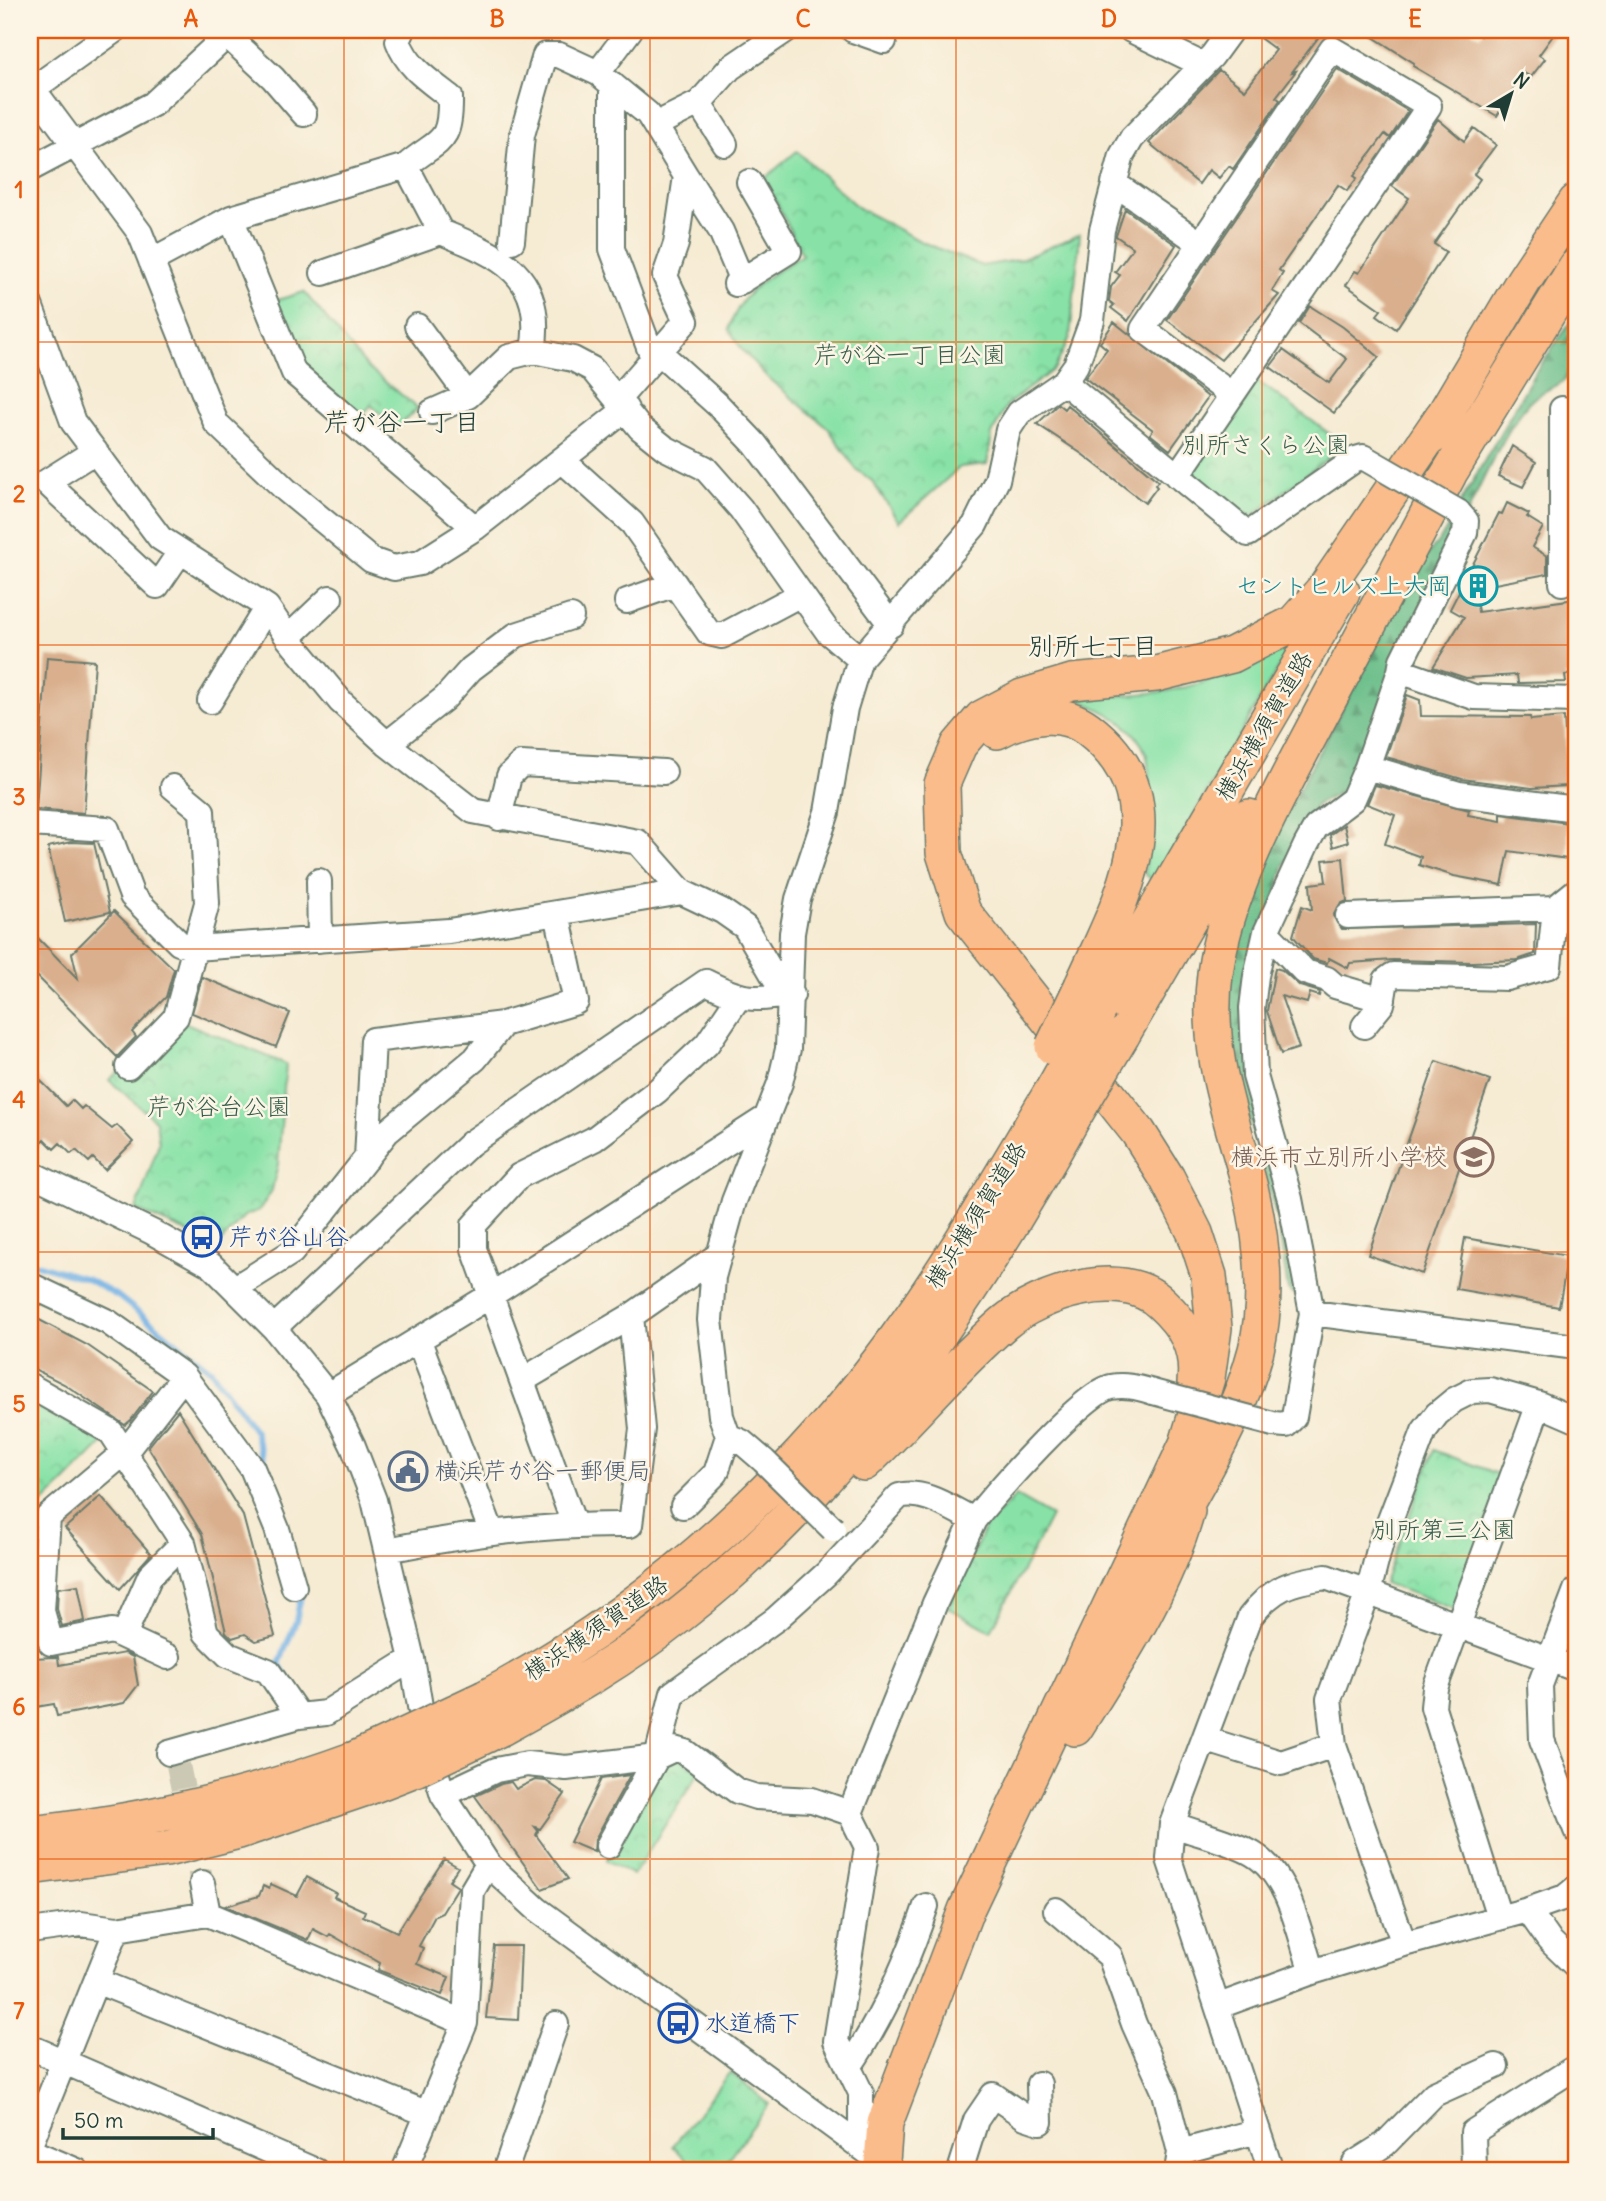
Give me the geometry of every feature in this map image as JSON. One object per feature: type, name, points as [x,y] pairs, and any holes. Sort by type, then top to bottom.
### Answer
[{"type":"highway","name":"横浜横須賀道路","points":[[30,1867],[166,1849],[239,1831],[493,1713],[622,1658],[728,1576],[831,1471],[925,1356],[984,1271],[1056,1093],[1091,997],[1524,280],[1576,202]]},
{"type":"highway","name":"横浜横須賀道路","points":[[493,1713],[537,1670],[653,1593],[754,1503],[852,1396],[897,1338],[1056,1093],[1122,1035],[1448,474],[1576,267]]},
{"type":"highway","points":[[1199,1450],[1214,1328],[1209,1276],[1195,1233],[1167,1178],[1138,1132],[963,912],[944,853],[942,784],[959,745],[982,718],[1021,697],[1072,682],[1156,674],[1232,655],[1294,623],[1326,587],[1443,416]]},
{"type":"highway","points":[[1199,1450],[1240,1394],[1256,1350],[1262,1306],[1256,1221],[1246,1171],[1229,1121],[1215,1064],[1211,1027],[1215,972],[1232,907],[1267,817],[1448,474]]},
{"type":"highway","points":[[879,2160],[885,2123],[966,1910],[1065,1724],[1182,1486],[1228,1385],[1231,1345],[1227,1276],[1211,1222],[1153,1125],[985,918],[961,867],[955,794],[984,739],[1020,719],[1052,715],[1083,726],[1107,743],[1129,776],[1139,808],[1135,848],[1091,997]]},
{"type":"highway","points":[[728,1576],[806,1518],[1005,1322],[1044,1300],[1086,1286],[1125,1286],[1158,1300],[1179,1320],[1195,1349],[1199,1450]]},
{"type":"highway","name":"横浜横須賀道路","points":[[30,1834],[147,1818],[361,1774]]},
{"type":"street","points":[[115,30],[31,90],[140,233],[216,423],[363,567],[394,568],[420,563],[475,528],[562,460],[622,404],[656,355],[686,321],[665,276],[676,244],[686,176]]},
{"type":"street","points":[[151,261],[231,218],[406,166],[442,142],[451,114],[450,97],[404,58],[398,41],[403,30]]},
{"type":"street","points":[[655,125],[699,103],[730,68],[786,30]]},
{"type":"street","points":[[853,30],[884,40]]},
{"type":"street","points":[[1130,30],[1203,65]]},
{"type":"street","points":[[683,1506],[716,1473],[728,1436],[721,1416],[710,1320],[713,1277],[734,1200],[767,1116],[788,1049],[792,995],[792,933],[798,899],[827,812],[845,708],[860,659],[975,525],[995,488],[1008,430],[1020,413],[1064,382],[1084,348],[1092,321],[1102,230],[1122,155],[1132,138],[1224,43],[1231,30]]},
{"type":"street","points":[[30,169],[153,104],[231,33],[304,114]]},
{"type":"street","points":[[619,34],[605,78],[612,249],[656,355],[719,406],[755,444],[891,625]]},
{"type":"street","points":[[1177,476],[1429,106],[1332,49],[1143,329],[1232,395]]},
{"type":"street","points":[[512,241],[522,135],[545,55],[559,55],[605,78],[648,114],[721,231],[739,283],[789,251],[749,182]]},
{"type":"street","points":[[699,103],[725,144]]},
{"type":"street","points":[[406,166],[441,232],[488,251],[516,270],[532,296],[535,338],[533,351]]},
{"type":"street","points":[[1114,183],[1201,244]]},
{"type":"street","points":[[231,218],[268,294],[294,373],[475,528]]},
{"type":"street","points":[[323,273],[441,232]]},
{"type":"street","points":[[30,305],[73,422],[160,538],[267,607],[288,638],[341,702],[387,744],[472,811],[638,842],[682,892],[722,911],[745,927],[776,980],[792,995]]},
{"type":"street","points":[[417,326],[468,396]]},
{"type":"street","points":[[432,412],[468,396],[509,357],[533,351],[573,359],[592,369],[640,428],[665,448],[705,468],[741,509],[828,632],[860,659]]},
{"type":"street","points":[[850,1813],[934,1603],[974,1520],[1072,1413],[1096,1393],[1109,1387],[1129,1385],[1273,1424],[1286,1425],[1294,1417],[1312,1314],[1290,1199],[1255,1076],[1252,1008],[1255,976],[1266,932],[1316,827],[1353,799],[1367,767],[1401,666],[1465,533],[1466,521],[1458,512],[1363,457],[1356,459],[1248,534],[1064,382]]},
{"type":"street","points":[[1562,588],[1562,409],[1576,412]]},
{"type":"street","points":[[95,451],[46,482],[157,586],[180,552]]},
{"type":"street","points":[[562,460],[632,523],[709,633],[722,636],[801,594]]},
{"type":"street","points":[[627,601],[675,584]]},
{"type":"street","points":[[288,638],[330,598]]},
{"type":"street","points":[[210,701],[267,607]]},
{"type":"street","points":[[387,744],[445,698],[471,669],[516,635],[571,617]]},
{"type":"street","points":[[1401,666],[1474,697],[1576,700]]},
{"type":"street","points":[[499,818],[509,776],[521,764],[664,772]]},
{"type":"street","points":[[1367,767],[1459,794],[1576,809]]},
{"type":"street","points":[[128,1067],[176,1017],[207,903],[202,811],[173,787]]},
{"type":"street","points":[[30,824],[107,829],[132,896],[179,943],[194,948],[449,931],[682,892]]},
{"type":"street","points":[[319,881],[320,940]]},
{"type":"street","points":[[1348,916],[1555,908],[1576,891]]},
{"type":"street","points":[[1364,1026],[1383,1000],[1386,980],[1394,975],[1507,978],[1549,966],[1555,908]]},
{"type":"street","points":[[366,1158],[373,1040],[503,1024],[576,1002],[557,913]]},
{"type":"street","points":[[1266,932],[1305,972],[1327,979],[1335,986],[1383,1000]]},
{"type":"street","points":[[274,1328],[471,1143],[706,982],[738,998],[752,1000],[792,995]]},
{"type":"street","points":[[574,1524],[493,1294],[474,1249],[474,1225],[519,1176],[594,1139],[657,1091],[707,1044],[738,998]]},
{"type":"street","points":[[235,1288],[292,1252],[387,1132],[475,1059],[503,1024]]},
{"type":"street","points":[[328,1395],[493,1294],[767,1116]]},
{"type":"street","points":[[30,1173],[152,1231],[211,1265],[274,1328],[328,1395],[354,1446],[374,1500],[412,1659],[425,1736],[443,1796],[488,1864],[538,1910],[879,2160]]},
{"type":"street","points":[[523,1380],[631,1316],[720,1254]]},
{"type":"street","points":[[30,1285],[108,1322],[184,1376],[252,1468],[277,1529],[294,1587]]},
{"type":"street","points":[[1312,1314],[1576,1347]]},
{"type":"street","points":[[387,1550],[574,1524],[630,1525],[642,1429],[631,1316]]},
{"type":"street","points":[[419,1341],[492,1534]]},
{"type":"street","points":[[168,1657],[112,1631],[51,1643],[42,1611],[48,1517],[126,1451],[184,1376]]},
{"type":"street","points":[[30,1386],[111,1432],[126,1451],[183,1543],[206,1633],[228,1655],[268,1671],[299,1716]]},
{"type":"street","points":[[1404,1944],[1334,1745],[1329,1699],[1368,1593],[1380,1546],[1424,1431],[1437,1414],[1454,1400],[1472,1391],[1490,1390],[1539,1404],[1576,1420]]},
{"type":"street","points":[[1499,1917],[1433,1707],[1436,1688],[1539,1404]]},
{"type":"street","points":[[728,1436],[742,1442],[764,1461],[851,1546]]},
{"type":"street","points":[[608,1846],[657,1757],[673,1693],[776,1619],[826,1574],[899,1496],[910,1493],[924,1496],[974,1520]]},
{"type":"street","points":[[124,1635],[150,1576],[183,1543]]},
{"type":"street","points":[[1270,2171],[1169,1859],[1172,1824],[1250,1617],[1266,1596],[1295,1581],[1326,1577],[1576,1669]]},
{"type":"street","points":[[1576,1590],[1541,1685],[1542,1740],[1576,1830]]},
{"type":"street","points":[[175,1757],[299,1716],[326,1713],[412,1659]]},
{"type":"street","points":[[1204,1739],[1282,1763],[1334,1745]]},
{"type":"street","points":[[443,1796],[496,1770],[527,1764],[566,1768],[657,1757],[674,1749],[685,1752],[737,1791],[756,1797],[811,1800],[850,1813],[867,1847],[836,2041],[861,2093],[879,2160]]},
{"type":"street","points":[[1172,1824],[1253,1854],[1273,1871],[1288,1902],[1312,1972]]},
{"type":"street","points":[[404,2171],[465,2023],[472,1891],[488,1864]]},
{"type":"street","points":[[202,1883],[208,1914]]},
{"type":"street","points":[[1219,2007],[1312,1972],[1528,1910],[1565,1897],[1576,1888]]},
{"type":"street","points":[[849,2067],[865,2044],[906,1964],[926,1906]]},
{"type":"street","points":[[1056,1910],[1110,1956],[1134,2024],[1165,2092],[1179,2162],[1258,2131]]},
{"type":"street","points":[[1528,1910],[1549,1940],[1576,1966]]},
{"type":"street","points":[[30,1931],[81,1924],[117,1929],[208,1914],[465,2023]]},
{"type":"street","points":[[30,2145],[117,1929]]},
{"type":"street","points":[[96,1981],[428,2114]]},
{"type":"street","points":[[505,2171],[556,2024]]},
{"type":"street","points":[[30,2047],[316,2171]]},
{"type":"street","points":[[1352,2171],[1355,2163],[1385,2144],[1434,2094],[1496,2066]]},
{"type":"street","points":[[1474,2171],[1473,2132],[1576,2067]]},
{"type":"street","points":[[960,2171],[976,2120],[993,2095],[1024,2117],[1040,2122],[1039,2084]]},
{"type":"street","points":[[30,2151],[77,2171]]},
{"type":"green space","name":"芹が谷一丁目公園","points":[[797,151],[858,208],[922,242],[982,266],[1022,259],[1080,234],[1070,337],[1055,368],[1007,405],[992,434],[987,464],[960,467],[899,522],[872,481],[856,469],[828,428],[768,378],[742,350],[729,329],[741,303],[749,293],[802,255],[765,178]]},
{"type":"green space","points":[[304,292],[368,368],[418,408],[396,429],[371,405],[360,419],[301,369],[274,301]]},
{"type":"green space","points":[[1576,315],[1576,368],[1563,382],[1537,396],[1518,417],[1498,450],[1467,514],[1458,507],[1534,374]]},
{"type":"green space","name":"別所さくら公園","points":[[1255,379],[1345,445],[1248,519],[1190,475]]},
{"type":"green space","points":[[1452,523],[1455,524],[1348,788],[1316,805],[1285,864],[1245,999],[1301,1300],[1288,1290],[1278,1223],[1222,1019],[1243,913],[1260,862],[1417,569]]},
{"type":"green space","points":[[1290,647],[1155,882],[1145,874],[1149,792],[1148,763],[1141,743],[1114,717],[1069,697],[1141,694],[1187,687],[1240,669]]},
{"type":"green space","name":"芹が谷台公園","points":[[176,1019],[286,1064],[278,1164],[272,1190],[260,1210],[244,1216],[214,1250],[187,1232],[136,1210],[159,1143],[156,1121],[109,1080]]},
{"type":"green space","points":[[30,1402],[104,1442],[38,1509],[30,1507]]},
{"type":"green space","name":"別所第三公園","points":[[1434,1450],[1503,1476],[1454,1609],[1384,1583]]},
{"type":"green space","points":[[1016,1496],[1051,1516],[991,1631],[948,1608],[986,1525]]},
{"type":"green space","points":[[676,1756],[700,1771],[633,1875],[606,1860],[661,1761]]},
{"type":"green space","points":[[730,2072],[769,2104],[720,2171],[697,2171],[673,2146]]},
{"type":"building","points":[[1249,30],[1324,30],[1292,72],[1296,71],[1276,97],[1280,100],[1233,169],[1229,166],[1219,178],[1209,170],[1199,184],[1149,143],[1219,70],[1245,90],[1276,50]]},
{"type":"building","points":[[1362,30],[1470,30],[1480,36],[1485,30],[1557,30],[1539,55],[1545,59],[1531,77],[1524,73],[1497,116],[1413,66],[1414,63]]},
{"type":"building","points":[[1337,69],[1408,111],[1390,138],[1385,134],[1354,176],[1357,178],[1347,191],[1338,185],[1279,270],[1283,273],[1272,291],[1279,295],[1221,360],[1167,320]]},
{"type":"building","points":[[1438,119],[1464,141],[1474,128],[1496,145],[1474,174],[1480,179],[1434,244],[1446,252],[1396,329],[1377,315],[1381,310],[1346,285],[1355,271],[1359,273],[1409,198],[1392,186]]},
{"type":"building","points":[[1125,209],[1176,245],[1128,321],[1111,308],[1114,305],[1109,301],[1111,287],[1120,275],[1115,272],[1133,248],[1116,236]]},
{"type":"building","points":[[1310,306],[1343,327],[1379,357],[1334,413],[1270,367],[1283,350],[1329,383],[1347,359],[1299,323]]},
{"type":"building","points":[[1114,322],[1208,397],[1170,450],[1150,434],[1153,430],[1085,378],[1107,349],[1100,343]]},
{"type":"building","points":[[1058,404],[1064,409],[1067,405],[1158,481],[1155,485],[1157,487],[1145,503],[1082,454],[1037,424]]},
{"type":"building","points":[[1512,446],[1536,462],[1523,487],[1498,476]]},
{"type":"building","points":[[1507,503],[1529,514],[1527,517],[1543,527],[1532,547],[1547,556],[1547,574],[1474,588],[1478,612],[1576,599],[1576,674],[1565,675],[1566,682],[1518,683],[1517,675],[1466,678],[1433,667],[1464,617],[1450,609],[1499,513],[1502,514]]},
{"type":"building","points":[[47,657],[95,661],[84,813],[36,809]]},
{"type":"building","points":[[1407,695],[1420,700],[1421,716],[1530,717],[1531,720],[1564,717],[1568,786],[1532,788],[1462,779],[1386,757]]},
{"type":"building","points":[[1375,785],[1469,810],[1468,815],[1501,821],[1501,814],[1568,823],[1568,859],[1509,851],[1502,885],[1454,876],[1419,865],[1421,857],[1385,844],[1395,815],[1367,804]]},
{"type":"building","points":[[1344,825],[1348,842],[1333,847],[1330,835]]},
{"type":"building","points":[[71,842],[94,843],[110,912],[65,922],[48,847]]},
{"type":"building","points":[[1343,858],[1347,901],[1340,904],[1333,916],[1342,929],[1536,924],[1535,954],[1517,960],[1393,960],[1350,963],[1348,968],[1329,958],[1327,963],[1313,959],[1293,936],[1297,922],[1302,906],[1312,910],[1310,884],[1326,882],[1323,860]]},
{"type":"building","points":[[114,911],[174,969],[166,997],[132,1032],[136,1037],[117,1057],[30,969],[30,930],[78,979],[72,953]]},
{"type":"building","points":[[1275,968],[1282,970],[1300,986],[1320,992],[1319,996],[1310,993],[1307,1003],[1281,996],[1299,1048],[1281,1054],[1267,1011]]},
{"type":"building","points":[[202,977],[290,1013],[276,1047],[192,1013]]},
{"type":"building","points":[[1436,1061],[1490,1080],[1422,1274],[1368,1255]]},
{"type":"building","points":[[30,1070],[66,1106],[72,1100],[81,1109],[84,1106],[112,1129],[117,1125],[133,1142],[105,1170],[93,1158],[89,1162],[76,1150],[71,1154],[60,1143],[54,1149],[44,1139],[30,1153]]},
{"type":"building","points":[[1465,1238],[1568,1256],[1559,1307],[1456,1289]]},
{"type":"building","points":[[30,1315],[87,1345],[153,1391],[131,1420],[125,1425],[64,1384],[30,1367]]},
{"type":"building","points":[[178,1410],[243,1516],[275,1636],[256,1641],[245,1634],[232,1638],[226,1632],[202,1534],[148,1447]]},
{"type":"building","points":[[101,1496],[151,1554],[120,1589],[65,1528]]},
{"type":"building","points":[[78,1585],[85,1621],[62,1626],[57,1609],[58,1588]]},
{"type":"building","points":[[125,1653],[133,1657],[138,1685],[124,1703],[57,1716],[54,1704],[30,1708],[30,1658],[58,1657],[59,1665]]},
{"type":"building","points":[[630,1775],[595,1839],[594,1852],[570,1842],[601,1779]]},
{"type":"building","points":[[535,1780],[546,1781],[565,1794],[540,1829],[535,1827],[538,1831],[536,1835],[568,1879],[542,1889],[475,1796],[501,1784],[511,1782],[516,1789]]},
{"type":"building","points":[[444,1859],[458,1867],[449,1881],[458,1887],[442,1913],[435,1916],[419,1946],[423,1948],[417,1964],[449,1977],[442,1995],[378,1970],[380,1963],[330,1934],[328,1937],[313,1929],[308,1940],[226,1906],[259,1896],[263,1886],[269,1889],[271,1884],[297,1896],[307,1877],[336,1893],[334,1897],[365,1911],[363,1916],[397,1932]]},
{"type":"building","points":[[494,1946],[521,1946],[518,2020],[486,2018]]},
{"type":"waterway","points":[[30,1262],[87,1279],[119,1297],[211,1370],[255,1432],[268,1476]]},
{"type":"waterway","points":[[289,1681],[279,1664],[296,1621],[302,1590]]},
{"type":"tunnel","points":[[178,1765],[202,1883]]},
{"type":"place","name":"セントヒルズ上大岡","points":[[1478,586]]},
{"type":"place","name":"横浜市立別所小学校","points":[[1474,1157]]},
{"type":"place","name":"芹が谷山谷","points":[[202,1237]]},
{"type":"place","name":"横浜芹が谷一郵便局","points":[[408,1471]]},
{"type":"place","name":"水道橋下","points":[[678,2023]]},
{"type":"district","name":"芹が谷一丁目","points":[[402,422]]},
{"type":"district","name":"別所七丁目","points":[[1093,646]]}]
